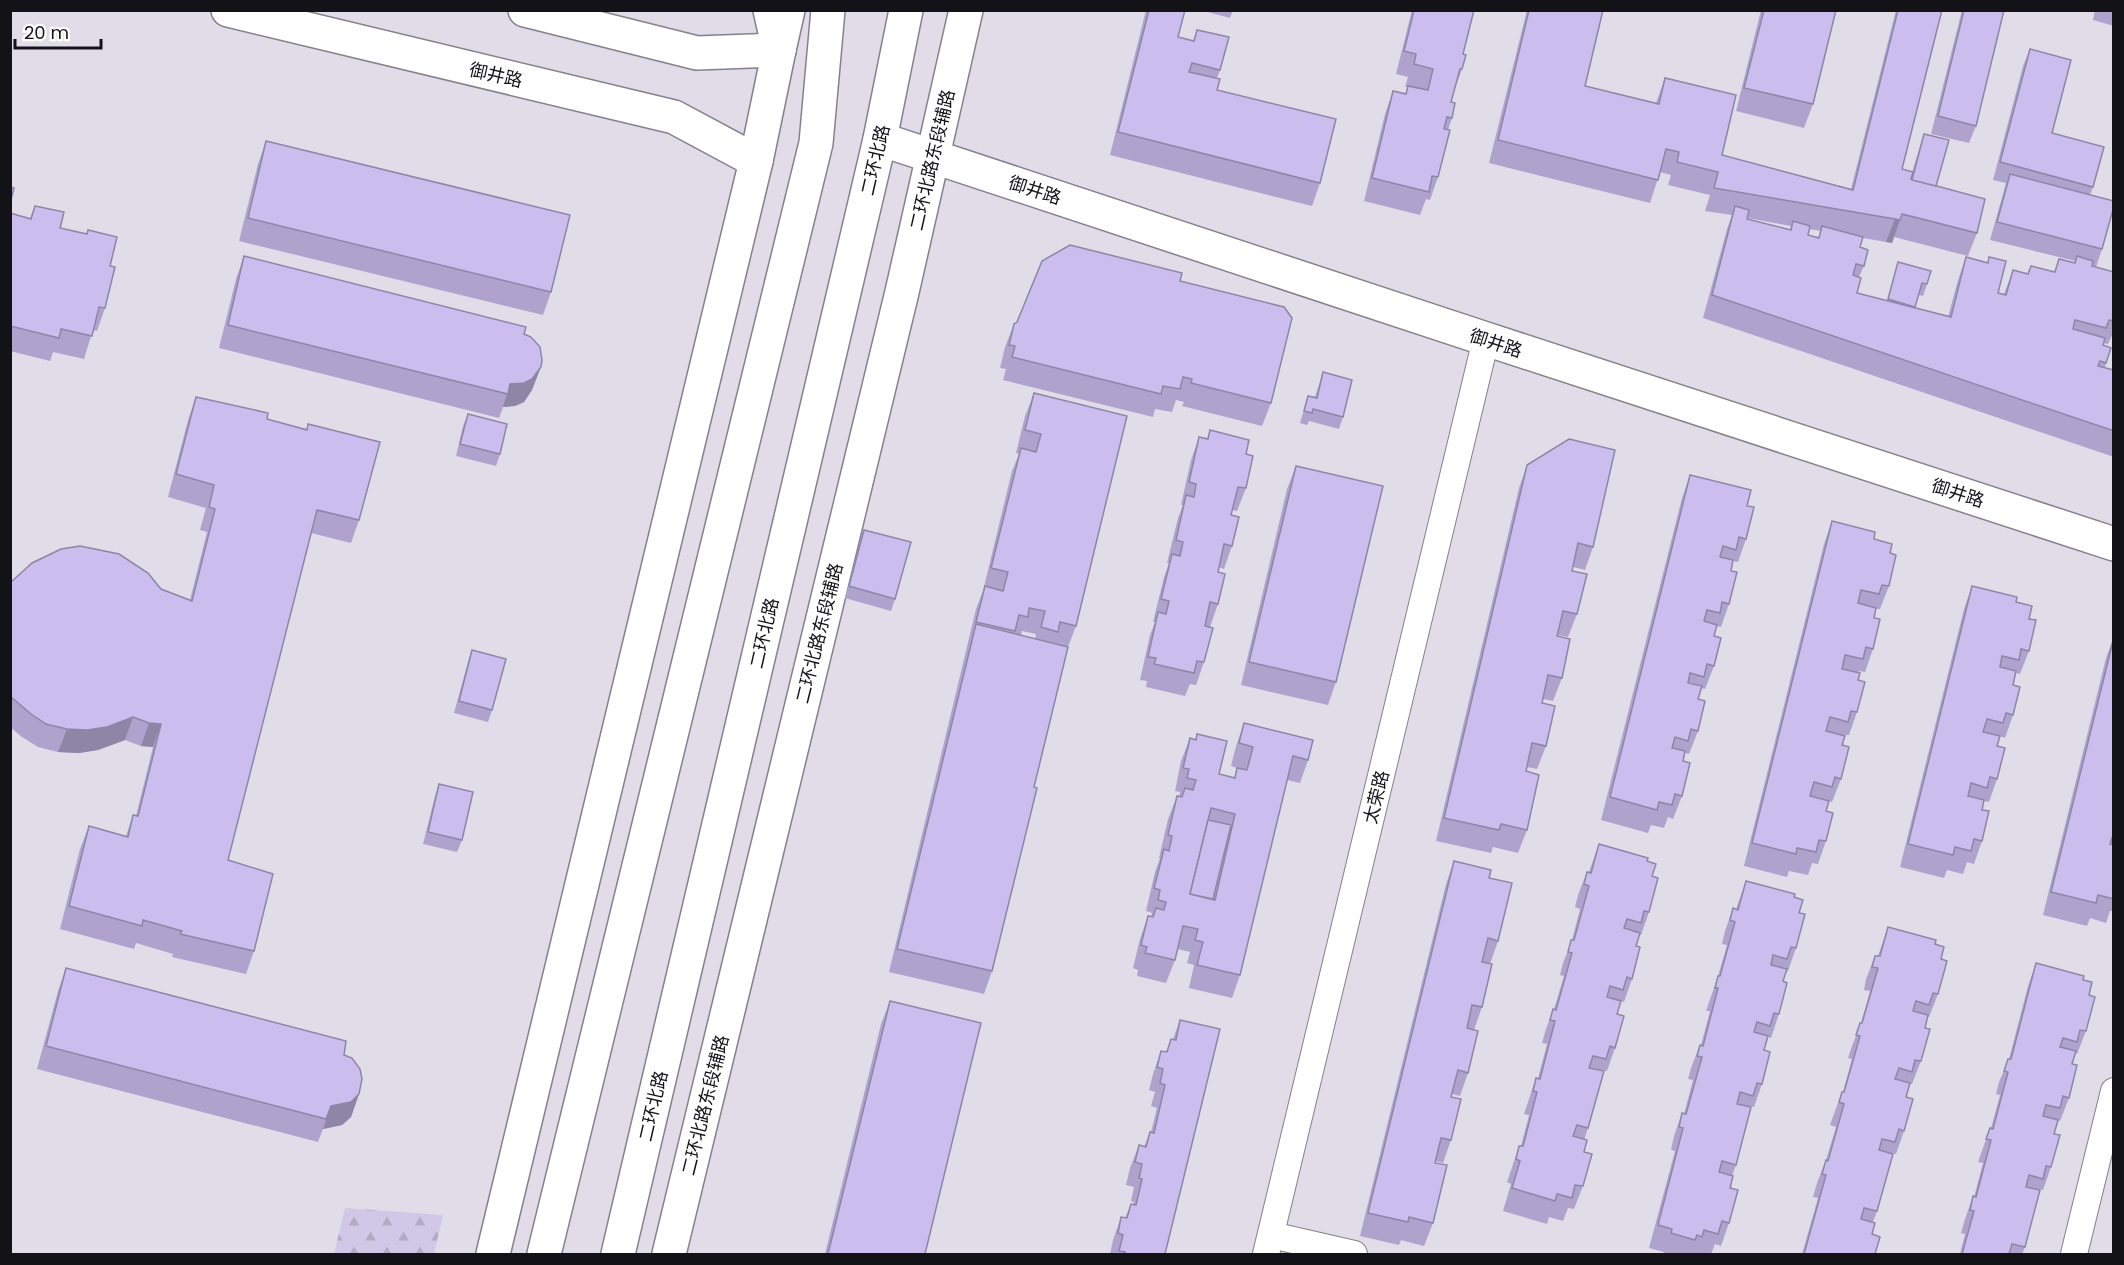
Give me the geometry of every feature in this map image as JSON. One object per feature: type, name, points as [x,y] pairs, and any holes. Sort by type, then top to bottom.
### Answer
[{"type":"main road","name":"御井路","points":[[228,10],[674,117],[756,161]]},
{"type":"main road","points":[[525,10],[697,53],[779,50]]},
{"type":"main road","points":[[770,10],[779,50]]},
{"type":"main road","points":[[493,1254],[756,161],[788,10]]},
{"type":"main road","points":[[816,143],[828,10]]},
{"type":"main road","points":[[544,1254],[816,143],[843,10]]},
{"type":"main road","name":"二环北路东段辅路","points":[[669,1254],[933,157],[966,10]]},
{"type":"main road","name":"二环北路","points":[[618,1254],[880,139],[904,20]]},
{"type":"main road","name":"御井路","points":[[880,139],[2114,544]]},
{"type":"street","name":"太荣路","points":[[1268,1245],[1486,339]]},
{"type":"street","points":[[2074,1254],[2114,1091]]},
{"type":"street","points":[[1268,1245],[1354,1254]]},
{"type":"green space","points":[[345,1208],[443,1215],[434,1254],[334,1254]]},
{"type":"building","points":[[1149,10],[1185,10],[1178,37],[1194,41],[1197,30],[1229,37],[1220,70],[1192,63],[1189,72],[1220,79],[1217,90],[1336,119],[1320,183],[1118,132]]},
{"type":"building","points":[[1414,10],[1474,10],[1463,54],[1466,55],[1451,102],[1455,103],[1452,118],[1447,117],[1444,129],[1450,130],[1438,177],[1432,176],[1429,192],[1372,178],[1393,91],[1406,94],[1408,86],[1428,90],[1433,69],[1414,64],[1416,54],[1404,51]]},
{"type":"building","points":[[1529,10],[1603,10],[1585,86],[1659,104],[1665,78],[1736,95],[1722,155],[1853,190],[1898,10],[1942,10],[1902,169],[1913,172],[1911,179],[1985,199],[1977,233],[1902,214],[1900,220],[1714,188],[1718,172],[1677,162],[1679,152],[1666,149],[1658,180],[1498,140]]},
{"type":"building","points":[[1764,10],[1836,10],[1813,104],[1744,88]]},
{"type":"building","points":[[1964,10],[2004,10],[1976,126],[1938,116]]},
{"type":"building","points":[[2030,49],[2071,60],[2052,133],[2104,147],[2093,187],[2000,162]]},
{"type":"building","points":[[1924,134],[1949,140],[1936,186],[1912,180]]},
{"type":"building","points":[[266,141],[570,215],[551,292],[248,218]]},
{"type":"building","points":[[2010,174],[2114,201],[2102,249],[1997,222]]},
{"type":"building","points":[[10,187],[14,188],[10,204]]},
{"type":"building","points":[[35,206],[64,212],[60,228],[87,234],[88,230],[117,237],[110,266],[115,267],[105,308],[99,307],[92,336],[61,329],[59,338],[10,326],[10,213],[31,219]]},
{"type":"building","points":[[1735,206],[1749,210],[1747,219],[1791,230],[1793,221],[1810,226],[1808,235],[1819,238],[1822,226],[1863,237],[1860,247],[1868,250],[1864,266],[1856,264],[1853,275],[1861,278],[1857,293],[1951,317],[1966,257],[1988,263],[1989,257],[2006,261],[1998,293],[2006,295],[2013,270],[2028,274],[2031,266],[2055,272],[2059,259],[2075,263],[2077,256],[2093,261],[2092,266],[2114,272],[2114,321],[2109,320],[2106,328],[2075,320],[2073,329],[2105,338],[2103,345],[2111,348],[2106,363],[2100,361],[2098,366],[2114,370],[2114,431],[1712,295]]},
{"type":"building","points":[[1070,245],[1182,273],[1180,281],[1284,307],[1292,318],[1271,403],[1191,383],[1192,379],[1183,377],[1180,389],[1163,386],[1161,394],[1012,357],[1015,346],[1009,345],[1014,324],[1017,322],[1042,261]]},
{"type":"building","points":[[244,256],[526,327],[524,334],[531,337],[540,347],[541,367],[532,379],[524,383],[510,384],[508,394],[228,325]]},
{"type":"building","points":[[1898,262],[1931,271],[1927,284],[1922,283],[1915,307],[1888,299]]},
{"type":"building","points":[[1323,372],[1352,380],[1343,417],[1313,409],[1312,413],[1304,411],[1308,396],[1317,398]]},
{"type":"building","points":[[1034,393],[1127,416],[1076,626],[1060,622],[1058,632],[1041,627],[1045,611],[1029,608],[1028,617],[1019,615],[1015,631],[976,622],[985,586],[1003,591],[1008,572],[991,568],[1021,448],[1036,452],[1041,434],[1025,430]]},
{"type":"building","points":[[196,397],[268,413],[267,419],[307,430],[308,424],[380,442],[359,520],[317,510],[228,860],[273,874],[254,951],[180,934],[182,931],[143,920],[142,926],[69,906],[89,826],[128,837],[133,815],[138,816],[161,724],[149,723],[133,717],[107,727],[87,730],[67,729],[46,724],[10,696],[10,583],[32,563],[61,549],[80,546],[119,554],[148,573],[161,589],[192,601],[215,509],[209,507],[214,485],[176,474]]},
{"type":"building","points":[[468,414],[507,424],[500,454],[460,444]]},
{"type":"building","points":[[1210,430],[1249,440],[1246,454],[1253,456],[1246,488],[1238,487],[1231,515],[1239,517],[1232,546],[1224,544],[1218,572],[1225,574],[1218,604],[1210,602],[1205,626],[1213,628],[1204,662],[1197,661],[1194,673],[1154,664],[1156,658],[1148,657],[1158,612],[1166,614],[1169,601],[1161,599],[1172,554],[1180,556],[1183,542],[1176,540],[1186,495],[1194,497],[1196,484],[1189,482],[1199,437],[1208,439]]},
{"type":"building","points":[[1569,439],[1615,450],[1593,547],[1578,543],[1572,571],[1587,574],[1577,614],[1563,611],[1557,636],[1570,639],[1562,678],[1548,675],[1542,703],[1555,706],[1546,746],[1532,743],[1526,771],[1539,775],[1527,830],[1501,824],[1499,830],[1444,818],[1527,465]]},
{"type":"building","points":[[1296,466],[1383,486],[1336,682],[1249,662]]},
{"type":"building","points":[[1690,475],[1751,490],[1747,506],[1754,507],[1746,539],[1739,537],[1736,550],[1723,546],[1720,557],[1733,560],[1731,571],[1737,572],[1729,604],[1722,602],[1720,613],[1707,610],[1704,621],[1717,625],[1714,636],[1721,638],[1714,666],[1707,664],[1704,677],[1690,673],[1688,683],[1702,686],[1698,699],[1705,701],[1698,731],[1691,729],[1688,741],[1675,737],[1672,748],[1685,751],[1683,761],[1690,763],[1682,796],[1675,794],[1672,805],[1659,802],[1657,810],[1610,797]]},
{"type":"building","points":[[1832,521],[1875,532],[1874,539],[1892,544],[1890,553],[1896,555],[1889,586],[1882,585],[1879,594],[1861,590],[1858,603],[1876,608],[1874,618],[1880,619],[1873,649],[1866,647],[1863,659],[1845,655],[1842,669],[1860,673],[1858,680],[1865,682],[1857,712],[1851,711],[1848,722],[1830,717],[1826,731],[1845,736],[1842,745],[1849,747],[1841,779],[1835,777],[1832,787],[1814,782],[1810,796],[1829,801],[1826,811],[1833,813],[1826,841],[1819,840],[1816,852],[1797,848],[1796,854],[1752,843]]},
{"type":"building","points":[[864,530],[911,542],[895,599],[849,586]]},
{"type":"building","points":[[1972,586],[2017,597],[2016,602],[2032,606],[2029,619],[2036,620],[2029,651],[2021,649],[2019,660],[2002,656],[2000,667],[2016,671],[2013,685],[2020,687],[2013,715],[2006,713],[2003,723],[1987,719],[1983,732],[2000,736],[1997,746],[2005,748],[1997,779],[1990,777],[1987,788],[1971,783],[1968,796],[1984,800],[1982,810],[1989,811],[1982,841],[1974,839],[1971,851],[1955,847],[1953,855],[1908,844]]},
{"type":"building","points":[[976,624],[1068,647],[1034,787],[1037,788],[992,971],[897,949]]},
{"type":"building","points":[[2114,637],[2114,832],[2110,844],[2114,845],[2114,899],[2098,895],[2096,903],[2051,892]]},
{"type":"building","points":[[472,650],[506,659],[492,710],[459,701]]},
{"type":"building","points":[[1244,723],[1313,740],[1308,760],[1293,756],[1240,975],[1197,965],[1203,942],[1195,940],[1198,929],[1183,926],[1175,960],[1145,953],[1147,947],[1141,945],[1148,916],[1153,917],[1156,908],[1164,910],[1166,902],[1158,900],[1160,890],[1154,888],[1164,849],[1169,851],[1172,836],[1168,835],[1177,796],[1182,797],[1185,788],[1193,790],[1196,780],[1187,778],[1189,769],[1183,768],[1190,738],[1196,740],[1197,734],[1227,741],[1219,774],[1235,778],[1237,768],[1247,770],[1253,747],[1239,743]],"holes":[[[1211,808],[1235,814],[1215,900],[1190,894]]]},
{"type":"building","points":[[439,784],[473,792],[462,840],[428,832]]},
{"type":"building","points":[[1208,820],[1231,825],[1213,899],[1190,894]]},
{"type":"building","points":[[1599,844],[1648,858],[1647,861],[1656,864],[1652,876],[1658,878],[1649,912],[1644,911],[1641,923],[1627,919],[1624,928],[1640,933],[1636,946],[1640,947],[1632,979],[1627,977],[1623,990],[1610,986],[1607,997],[1621,1001],[1617,1014],[1624,1016],[1615,1048],[1610,1046],[1606,1059],[1593,1056],[1589,1068],[1604,1071],[1588,1128],[1577,1125],[1573,1136],[1587,1140],[1584,1152],[1592,1154],[1583,1186],[1575,1185],[1572,1198],[1557,1194],[1555,1201],[1512,1188],[1520,1161],[1516,1159],[1519,1146],[1523,1146],[1537,1092],[1533,1091],[1536,1078],[1540,1079],[1555,1021],[1550,1020],[1553,1009],[1556,1010],[1572,953],[1568,952],[1571,940],[1574,940],[1589,886],[1584,884],[1587,872],[1591,873]]},
{"type":"building","points":[[1454,861],[1491,870],[1489,878],[1512,883],[1498,941],[1488,938],[1482,962],[1492,964],[1482,1007],[1472,1005],[1467,1028],[1478,1031],[1468,1073],[1458,1070],[1451,1097],[1461,1099],[1451,1140],[1441,1138],[1435,1163],[1447,1165],[1433,1223],[1409,1217],[1408,1222],[1368,1213]]},
{"type":"building","points":[[1746,881],[1795,894],[1794,897],[1803,900],[1799,913],[1805,914],[1796,948],[1791,947],[1787,959],[1773,955],[1771,965],[1787,969],[1783,981],[1787,983],[1779,1014],[1774,1013],[1770,1026],[1757,1022],[1754,1032],[1768,1036],[1764,1050],[1770,1052],[1762,1084],[1757,1083],[1753,1096],[1740,1092],[1737,1104],[1751,1107],[1736,1165],[1722,1161],[1719,1172],[1733,1176],[1730,1188],[1738,1190],[1729,1223],[1722,1221],[1718,1234],[1704,1230],[1702,1237],[1697,1235],[1695,1240],[1671,1233],[1672,1229],[1658,1225],[1683,1128],[1679,1127],[1682,1113],[1686,1114],[1702,1057],[1697,1056],[1700,1045],[1703,1046],[1718,988],[1715,988],[1718,976],[1720,976],[1735,922],[1730,920],[1733,908],[1738,910]]},
{"type":"building","points":[[1888,927],[1936,940],[1935,944],[1944,947],[1941,959],[1947,961],[1938,994],[1933,993],[1929,1005],[1916,1001],[1913,1011],[1928,1015],[1925,1028],[1930,1029],[1921,1061],[1915,1060],[1912,1072],[1899,1068],[1895,1079],[1910,1083],[1906,1097],[1913,1099],[1904,1131],[1899,1129],[1895,1142],[1882,1139],[1879,1150],[1893,1154],[1877,1211],[1864,1208],[1861,1219],[1875,1223],[1872,1234],[1880,1237],[1875,1254],[1804,1254],[1826,1175],[1822,1174],[1826,1160],[1828,1161],[1844,1104],[1839,1102],[1860,1036],[1856,1035],[1862,1023],[1878,968],[1872,967],[1875,956],[1880,956]]},
{"type":"building","points":[[2036,963],[2084,976],[2083,980],[2092,982],[2089,995],[2095,997],[2086,1031],[2080,1030],[2077,1042],[2063,1038],[2060,1047],[2076,1051],[2072,1064],[2077,1065],[2069,1098],[2063,1096],[2060,1108],[2046,1105],[2043,1116],[2058,1120],[2054,1134],[2060,1135],[2051,1167],[2046,1166],[2043,1179],[2029,1175],[2026,1187],[2040,1190],[2025,1247],[2012,1244],[2009,1254],[1962,1254],[1974,1211],[1970,1210],[1973,1196],[1976,1197],[1991,1140],[1986,1139],[1990,1128],[1993,1129],[2008,1072],[2004,1071],[2008,1059],[2011,1059]]},
{"type":"building","points":[[66,968],[346,1041],[344,1055],[352,1058],[360,1069],[362,1079],[359,1094],[351,1102],[331,1106],[326,1119],[46,1046]]},
{"type":"building","points":[[890,1001],[981,1023],[925,1254],[828,1254]]},
{"type":"building","points":[[1180,1020],[1220,1029],[1165,1254],[1125,1254],[1119,1251],[1123,1235],[1118,1233],[1121,1217],[1127,1218],[1131,1204],[1136,1205],[1142,1179],[1139,1178],[1142,1164],[1135,1162],[1139,1145],[1146,1147],[1150,1132],[1154,1133],[1165,1085],[1160,1083],[1163,1069],[1157,1067],[1161,1051],[1167,1052],[1171,1039],[1176,1040]]}]
